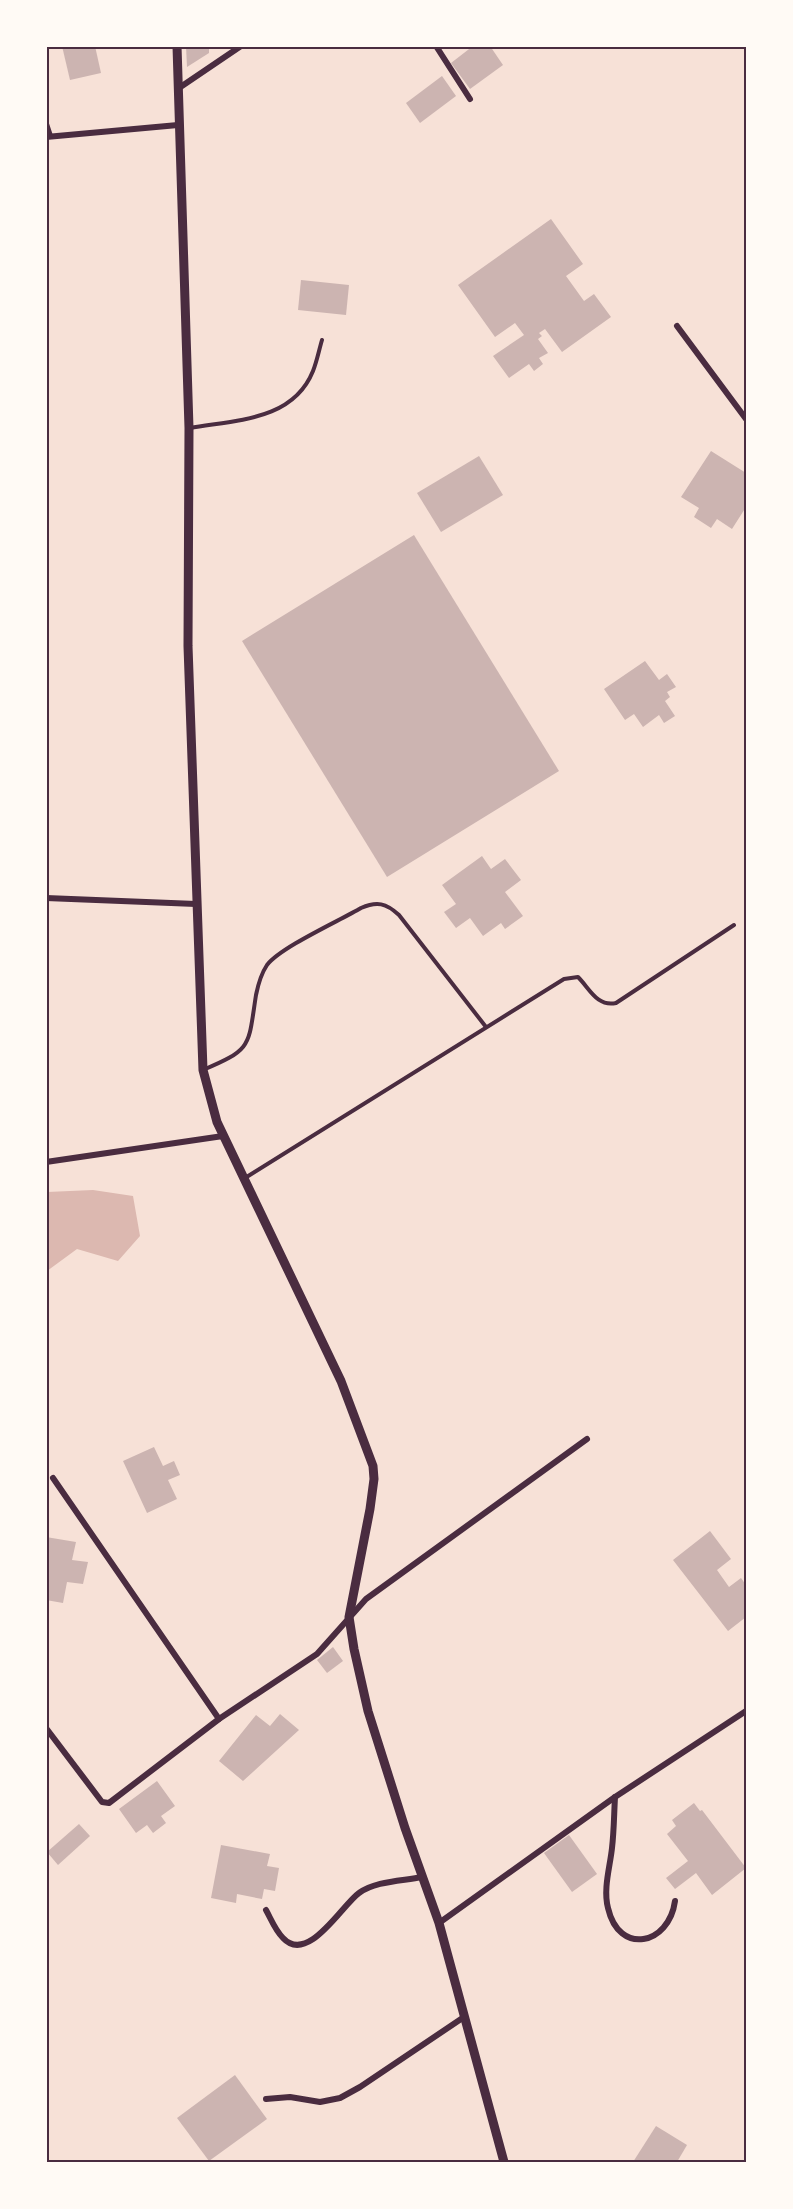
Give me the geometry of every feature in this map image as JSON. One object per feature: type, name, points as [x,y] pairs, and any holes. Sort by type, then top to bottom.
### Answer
[{"type":"street","points":[[177,46],[189,428],[188,646],[203,1070],[211,1104],[223,1136],[341,1381],[373,1466],[374,1479],[370,1509],[349,1617],[368,1711],[439,1923],[504,2163]]},
{"type":"street","points":[[179,88],[241,46]]},
{"type":"street","points":[[436,46],[470,99]]},
{"type":"street","points":[[46,124],[48,137],[178,125]]},
{"type":"street","points":[[677,326],[747,418]]},
{"type":"street","points":[[46,898],[196,904]]},
{"type":"street","points":[[46,1162],[223,1136]]},
{"type":"street","points":[[46,1728],[105,1803],[109,1803],[219,1719],[317,1654],[332,1640],[366,1599],[587,1439]]},
{"type":"street","points":[[53,1478],[219,1719]]},
{"type":"street","points":[[439,1923],[615,1797],[747,1711]]},
{"type":"street","points":[[615,1797],[613,1846],[606,1894],[611,1918],[617,1929],[627,1937],[639,1940],[650,1939],[665,1928],[670,1920],[675,1901]]},
{"type":"street","points":[[267,1910],[277,1931],[285,1940],[294,1943],[309,1942],[321,1934],[364,1889],[422,1877]]},
{"type":"street","points":[[266,2099],[290,2097],[320,2102],[340,2098],[464,2017]]},
{"type":"lane","points":[[189,428],[267,414],[290,403],[313,372],[322,340]]},
{"type":"lane","points":[[203,1070],[230,1059],[245,1047],[250,1035],[261,977],[272,960],[361,908],[374,903],[383,904],[399,915],[486,1027]]},
{"type":"lane","points":[[244,1178],[570,977],[578,977],[602,1003],[616,1003],[734,925]]},
{"type":"shaded area","points":[[93,1190],[133,1196],[140,1236],[118,1261],[77,1249],[47,1271],[47,1192]]},
{"type":"building","points":[[62,46],[95,46],[101,73],[70,80]]},
{"type":"building","points":[[186,46],[209,46],[209,53],[187,67]]},
{"type":"building","points":[[473,46],[490,46],[503,65],[470,89],[451,63]]},
{"type":"building","points":[[442,76],[456,96],[420,123],[406,103]]},
{"type":"building","points":[[551,219],[583,264],[566,276],[584,301],[594,294],[611,317],[562,352],[545,329],[539,333],[542,336],[538,339],[548,353],[539,358],[543,364],[534,371],[529,364],[509,378],[493,356],[524,335],[515,323],[495,337],[458,285]]},
{"type":"building","points":[[301,280],[349,285],[346,315],[298,310]]},
{"type":"building","points":[[711,451],[746,473],[746,507],[732,529],[717,519],[711,528],[694,517],[699,508],[681,497]]},
{"type":"building","points":[[479,456],[503,495],[441,532],[417,493]]},
{"type":"building","points":[[414,535],[559,771],[387,877],[242,641]]},
{"type":"building","points":[[645,661],[659,680],[667,674],[676,687],[667,692],[670,697],[665,701],[675,716],[664,723],[659,715],[643,727],[634,714],[625,720],[604,689]]},
{"type":"building","points":[[482,856],[491,869],[505,859],[521,880],[505,892],[523,916],[505,929],[501,923],[483,936],[470,918],[456,928],[444,912],[456,904],[442,885]]},
{"type":"building","points":[[154,1447],[163,1466],[174,1461],[180,1475],[168,1480],[177,1499],[147,1513],[123,1461]]},
{"type":"building","points":[[710,1531],[731,1559],[717,1570],[729,1587],[741,1578],[746,1585],[746,1617],[728,1631],[673,1560]]},
{"type":"building","points":[[46,1537],[76,1542],[72,1560],[88,1562],[83,1584],[67,1582],[63,1603],[46,1600]]},
{"type":"building","points":[[333,1647],[343,1661],[327,1673],[317,1660]]},
{"type":"building","points":[[280,1714],[299,1730],[243,1781],[219,1761],[256,1715],[270,1726]]},
{"type":"building","points":[[157,1781],[175,1806],[161,1816],[166,1823],[153,1833],[147,1825],[136,1833],[119,1809]]},
{"type":"building","points":[[694,1803],[700,1811],[702,1810],[746,1868],[712,1895],[696,1873],[675,1889],[666,1878],[688,1861],[667,1834],[676,1826],[672,1820]]},
{"type":"building","points":[[79,1824],[90,1836],[58,1865],[47,1852]]},
{"type":"building","points":[[569,1835],[597,1874],[572,1892],[544,1853]]},
{"type":"building","points":[[221,1845],[270,1854],[267,1866],[279,1868],[275,1891],[264,1889],[262,1899],[237,1894],[236,1903],[211,1898]]},
{"type":"building","points":[[235,2075],[267,2119],[209,2161],[177,2118]]},
{"type":"building","points":[[656,2126],[687,2145],[677,2162],[633,2162]]}]
